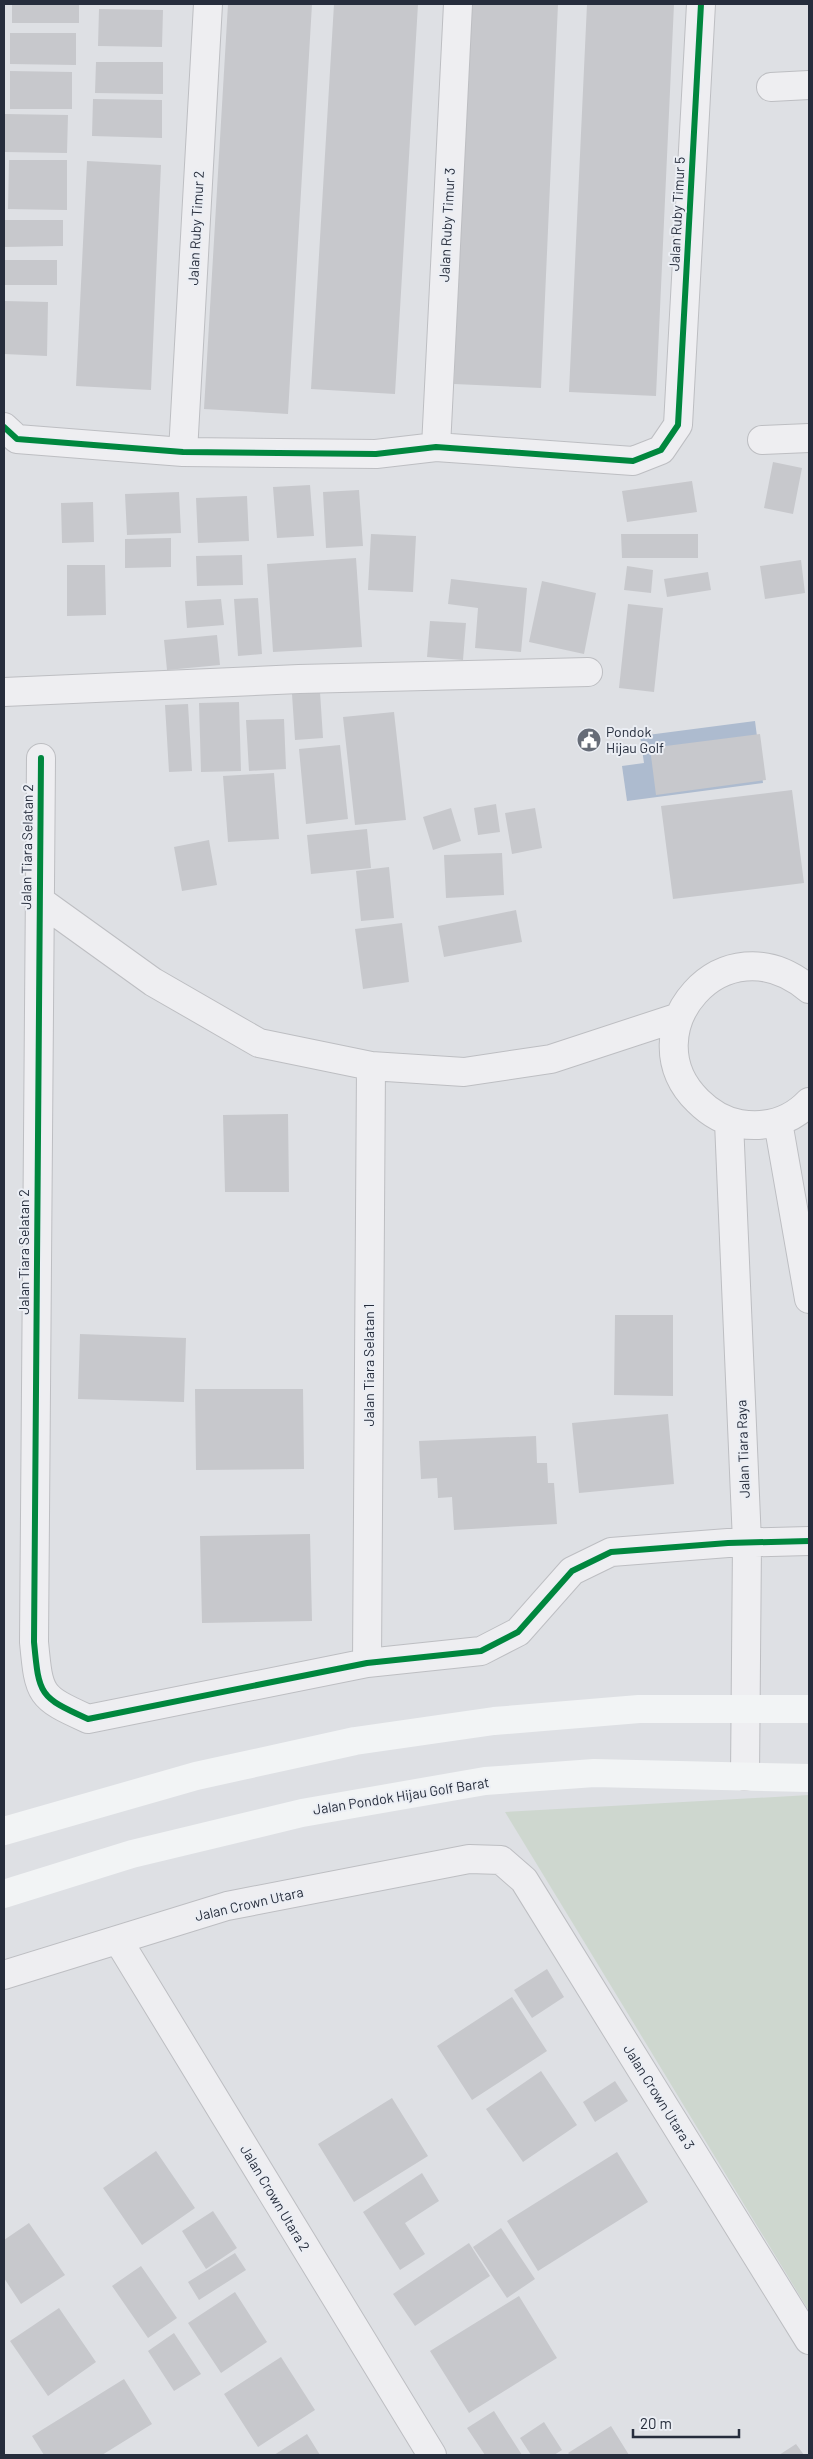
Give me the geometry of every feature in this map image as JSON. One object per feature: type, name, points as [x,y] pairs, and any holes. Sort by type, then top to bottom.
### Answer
[{"type":"street","name":"Jalan Ruby Timur 2","points":[[183,452],[208,4]]},
{"type":"street","name":"Jalan Ruby Timur 3","points":[[436,446],[458,4]]},
{"type":"street","name":"Jalan Ruby Timur 5","points":[[436,446],[633,461],[661,450],[678,425],[701,4]]},
{"type":"street","points":[[771,87],[809,84]]},
{"type":"street","points":[[4,427],[17,440],[183,452],[376,454],[436,446]]},
{"type":"street","points":[[762,440],[809,438]]},
{"type":"street","points":[[4,692],[299,679],[588,672]]},
{"type":"street","name":"Jalan Tiara Selatan 2","points":[[41,758],[34,1642],[38,1677],[44,1692],[55,1704],[88,1719],[367,1663]]},
{"type":"street","points":[[39,900],[153,982],[258,1043],[371,1066],[464,1072],[551,1059],[679,1017]]},
{"type":"street","points":[[809,989],[794,976],[768,966],[740,966],[714,975],[693,993],[679,1017],[674,1044],[678,1072],[689,1093],[707,1111],[729,1122],[753,1126],[778,1122],[800,1111],[809,1102]]},
{"type":"street","name":"Jalan Tiara Selatan 1","points":[[367,1663],[371,1066]]},
{"type":"street","name":"Jalan Tiara Raya","points":[[729,1122],[747,1542],[744,1776]]},
{"type":"street","points":[[778,1122],[809,1299]]},
{"type":"street","points":[[367,1663],[481,1651],[518,1632],[572,1571],[611,1552],[747,1542],[809,1541]]},
{"type":"street","points":[[4,1831],[188,1779],[355,1741],[494,1721],[629,1710],[809,1709]]},
{"type":"street","name":"Jalan Pondok Hijau Golf Barat","points":[[4,1894],[132,1854],[302,1813],[485,1781],[594,1773],[809,1778]]},
{"type":"street","name":"Jalan Crown Utara","points":[[4,1975],[227,1906],[469,1859],[500,1860]]},
{"type":"street","name":"Jalan Crown Utara 3","points":[[500,1860],[524,1880],[809,2340]]},
{"type":"street","name":"Jalan Crown Utara 2","points":[[118,1940],[432,2455]]},
{"type":"shaded area","points":[[809,1795],[809,2311],[505,1812]]},
{"type":"water","points":[[755,721],[763,783],[627,801],[622,766],[644,763],[640,736]]},
{"type":"building","points":[[12,4],[79,4],[79,23],[12,23]]},
{"type":"building","points":[[228,4],[312,4],[288,414],[204,409]]},
{"type":"building","points":[[334,4],[418,4],[395,394],[311,389]]},
{"type":"building","points":[[471,4],[558,4],[541,388],[454,384]]},
{"type":"building","points":[[587,4],[674,4],[656,396],[569,392]]},
{"type":"building","points":[[99,9],[163,10],[162,47],[98,46]]},
{"type":"building","points":[[10,33],[76,33],[76,65],[10,64]]},
{"type":"building","points":[[96,62],[163,62],[163,94],[95,93]]},
{"type":"building","points":[[10,71],[72,72],[72,109],[10,109]]},
{"type":"building","points":[[93,99],[162,100],[162,138],[92,136]]},
{"type":"building","points":[[5,114],[68,115],[67,153],[5,152]]},
{"type":"building","points":[[9,160],[67,160],[67,210],[8,209]]},
{"type":"building","points":[[87,161],[161,165],[151,390],[76,386]]},
{"type":"building","points":[[4,220],[63,220],[63,246],[4,247]]},
{"type":"building","points":[[4,260],[57,260],[57,285],[4,285]]},
{"type":"building","points":[[4,301],[48,302],[47,356],[4,354]]},
{"type":"building","points":[[773,462],[802,468],[793,514],[764,508]]},
{"type":"building","points":[[692,481],[697,512],[627,522],[622,491]]},
{"type":"building","points":[[310,485],[314,536],[277,538],[273,487]]},
{"type":"building","points":[[359,490],[363,546],[326,548],[323,492]]},
{"type":"building","points":[[179,492],[181,533],[127,535],[125,494]]},
{"type":"building","points":[[247,496],[249,541],[198,543],[196,498]]},
{"type":"building","points":[[93,502],[94,542],[62,543],[61,503]]},
{"type":"building","points":[[371,534],[416,536],[413,592],[368,590]]},
{"type":"building","points":[[621,534],[698,534],[698,558],[622,558]]},
{"type":"building","points":[[171,538],[171,567],[125,568],[125,539]]},
{"type":"building","points":[[242,555],[243,585],[197,586],[196,556]]},
{"type":"building","points":[[356,558],[362,647],[273,652],[267,564]]},
{"type":"building","points":[[801,560],[805,593],[765,599],[760,566]]},
{"type":"building","points":[[67,565],[105,565],[106,615],[67,616]]},
{"type":"building","points":[[627,566],[653,570],[651,593],[624,590]]},
{"type":"building","points":[[708,572],[711,590],[667,597],[664,579]]},
{"type":"building","points":[[451,579],[527,588],[521,652],[475,648],[478,608],[448,604]]},
{"type":"building","points":[[542,581],[596,593],[584,654],[529,642]]},
{"type":"building","points":[[258,598],[262,654],[238,656],[234,599]]},
{"type":"building","points":[[221,599],[224,625],[187,628],[185,601]]},
{"type":"building","points":[[628,604],[663,608],[654,692],[619,688]]},
{"type":"building","points":[[430,621],[466,623],[463,660],[427,657]]},
{"type":"building","points":[[217,635],[220,665],[167,670],[164,640]]},
{"type":"building","points":[[320,692],[323,738],[295,740],[292,694]]},
{"type":"building","points":[[239,702],[241,771],[201,772],[199,703]]},
{"type":"building","points":[[188,704],[192,771],[169,772],[165,705]]},
{"type":"building","points":[[394,712],[406,820],[355,825],[343,717]]},
{"type":"building","points":[[284,719],[286,769],[249,771],[246,720]]},
{"type":"building","points":[[760,734],[766,780],[656,795],[650,748]]},
{"type":"building","points":[[340,745],[348,819],[306,824],[299,749]]},
{"type":"building","points":[[274,773],[279,839],[228,842],[223,776]]},
{"type":"building","points":[[792,790],[804,883],[673,899],[661,806]]},
{"type":"building","points":[[496,804],[500,832],[478,835],[474,808]]},
{"type":"building","points":[[451,808],[461,841],[433,850],[423,817]]},
{"type":"building","points":[[535,808],[542,848],[512,854],[505,813]]},
{"type":"building","points":[[367,829],[371,868],[311,874],[307,835]]},
{"type":"building","points":[[209,840],[217,885],[182,891],[174,847]]},
{"type":"building","points":[[502,853],[504,895],[446,898],[444,855]]},
{"type":"building","points":[[389,867],[394,918],[361,921],[356,871]]},
{"type":"building","points":[[516,910],[522,942],[444,957],[438,926]]},
{"type":"building","points":[[402,923],[409,982],[363,989],[355,929]]},
{"type":"building","points":[[288,1114],[289,1192],[225,1192],[223,1115]]},
{"type":"building","points":[[615,1315],[673,1315],[673,1396],[614,1395]]},
{"type":"building","points":[[80,1334],[186,1338],[184,1402],[78,1399]]},
{"type":"building","points":[[195,1389],[303,1389],[304,1469],[196,1470]]},
{"type":"building","points":[[668,1414],[674,1484],[579,1493],[572,1423]]},
{"type":"building","points":[[536,1436],[537,1463],[547,1463],[548,1483],[554,1483],[557,1524],[454,1530],[452,1497],[438,1498],[437,1478],[421,1479],[419,1441]]},
{"type":"building","points":[[310,1534],[312,1621],[202,1623],[200,1536]]},
{"type":"building","points":[[547,1969],[564,1997],[532,2018],[514,1990]]},
{"type":"building","points":[[512,1997],[547,2051],[472,2100],[437,2046]]},
{"type":"building","points":[[541,2071],[577,2125],[523,2162],[486,2109]]},
{"type":"building","points":[[615,2081],[628,2101],[595,2122],[583,2102]]},
{"type":"building","points":[[392,2098],[428,2156],[354,2202],[318,2144]]},
{"type":"building","points":[[156,2151],[195,2208],[142,2245],[103,2188]]},
{"type":"building","points":[[617,2152],[648,2202],[538,2271],[507,2221]]},
{"type":"building","points":[[422,2173],[439,2201],[405,2223],[425,2254],[400,2270],[363,2212]]},
{"type":"building","points":[[213,2211],[237,2248],[206,2269],[182,2231]]},
{"type":"building","points":[[29,2223],[65,2275],[21,2304],[4,2278],[4,2240]]},
{"type":"building","points":[[501,2228],[535,2279],[507,2298],[473,2247]]},
{"type":"building","points":[[469,2243],[490,2276],[415,2326],[393,2294]]},
{"type":"building","points":[[235,2253],[246,2270],[199,2300],[188,2282]]},
{"type":"building","points":[[141,2266],[177,2318],[148,2338],[112,2286]]},
{"type":"building","points":[[235,2292],[267,2342],[221,2373],[188,2323]]},
{"type":"building","points":[[519,2296],[557,2358],[469,2413],[430,2351]]},
{"type":"building","points":[[59,2308],[96,2362],[48,2396],[10,2341]]},
{"type":"building","points":[[174,2333],[201,2374],[174,2391],[148,2351]]},
{"type":"building","points":[[281,2357],[315,2410],[258,2447],[224,2394]]},
{"type":"building","points":[[124,2379],[152,2424],[102,2455],[44,2455],[32,2436]]},
{"type":"building","points":[[494,2411],[522,2455],[485,2455],[467,2428]]},
{"type":"building","points":[[544,2422],[562,2450],[554,2455],[531,2455],[520,2438]]},
{"type":"building","points":[[611,2426],[629,2455],[570,2455],[568,2453]]},
{"type":"building","points":[[307,2434],[320,2455],[274,2455]]},
{"type":"building","points":[[796,2444],[804,2455],[779,2455]]},
{"type":"cycle path","points":[[4,427],[17,439],[183,452],[376,454],[436,447],[633,461],[661,450],[678,425],[701,4]]},
{"type":"cycle path","points":[[41,758],[34,1642],[40,1684],[44,1692],[60,1705],[88,1719],[367,1663],[481,1651],[518,1632],[572,1571],[611,1552],[728,1543],[809,1541]]},
{"type":"place","name":"Pondok Hijau Golf","points":[[589,740]]}]
